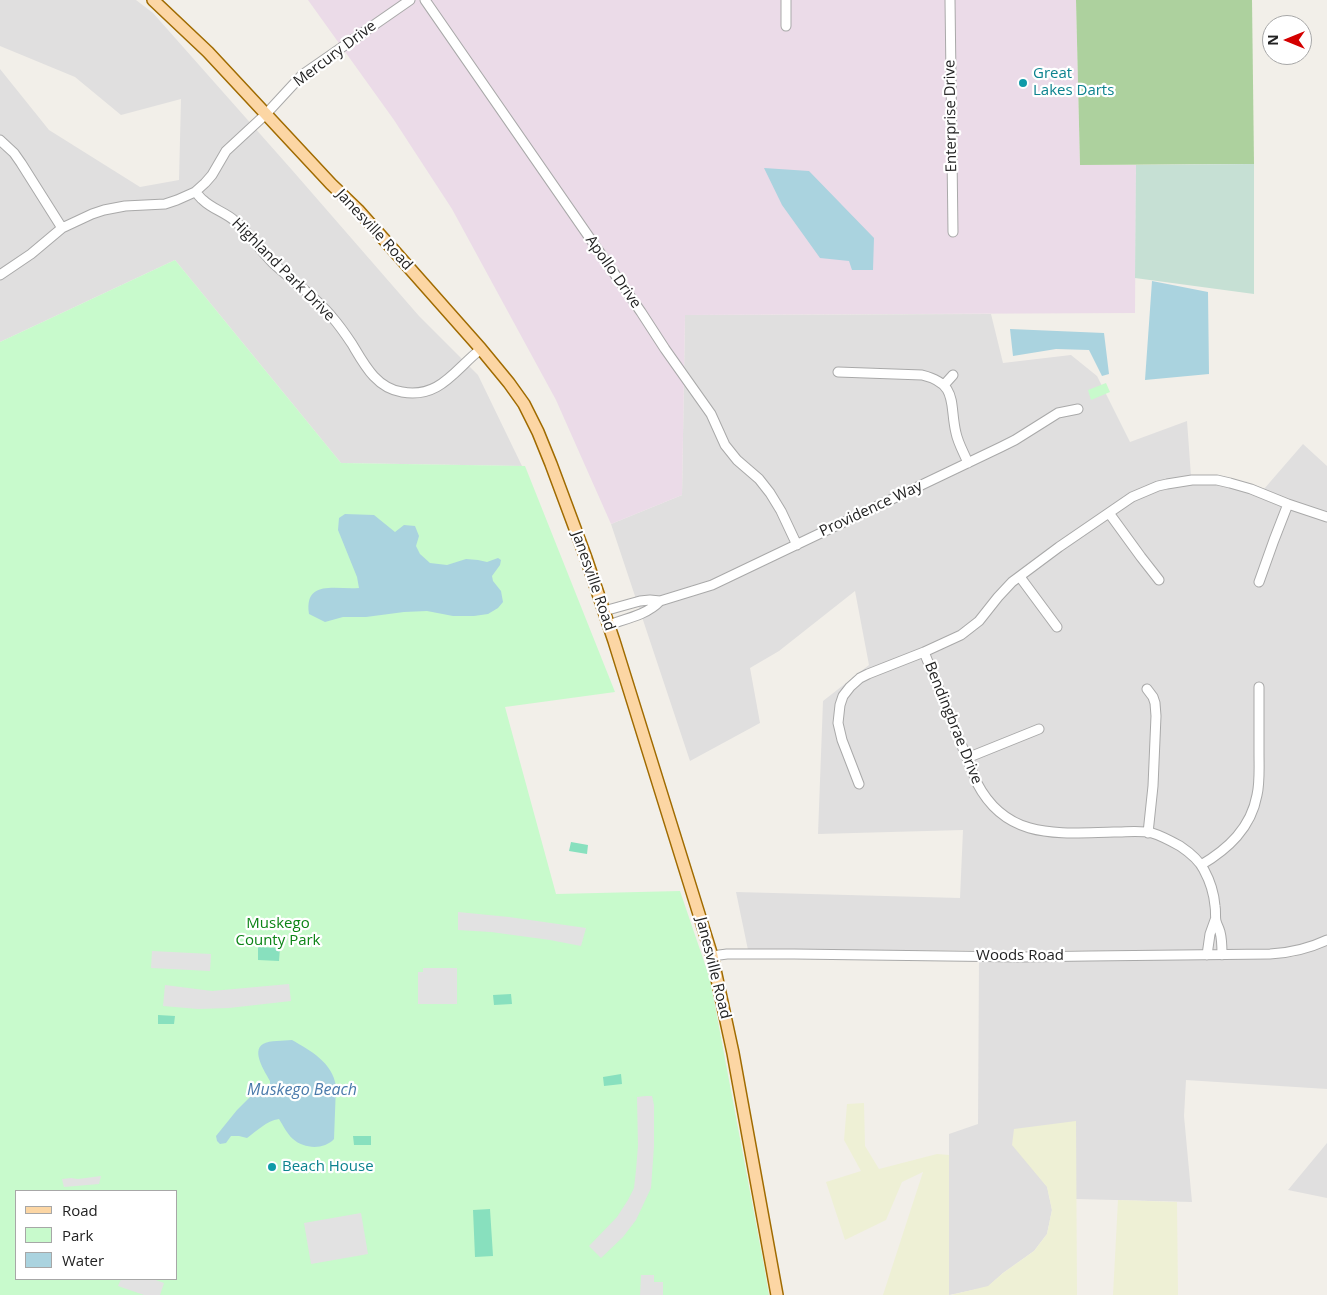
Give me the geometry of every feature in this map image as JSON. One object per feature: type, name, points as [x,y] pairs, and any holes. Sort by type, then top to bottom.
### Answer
[{"type":"main road","name":"Janesville Road","points":[[153,0],[208,52],[330,184],[358,210],[510,383],[524,404],[538,432],[555,472],[604,611],[712,956],[735,1063],[778,1295]]},
{"type":"street","name":"Mercury Drive","points":[[195,192],[212,175],[226,151],[266,114],[302,75],[410,0]]},
{"type":"street","name":"Apollo Drive","points":[[425,0],[641,312],[664,350],[711,414],[725,445],[736,460],[759,479],[770,493],[797,545]]},
{"type":"street","points":[[786,0],[786,26]]},
{"type":"street","name":"Enterprise Drive","points":[[950,0],[953,232]]},
{"type":"street","points":[[0,140],[14,153],[62,228]]},
{"type":"street","points":[[0,275],[71,223],[104,210],[125,206],[165,204],[195,192]]},
{"type":"street","name":"Highland Park Drive","points":[[195,192],[203,201],[234,219],[274,264],[323,307],[349,340],[372,375],[389,389],[412,394],[433,390],[481,349]]},
{"type":"street","points":[[838,372],[922,374],[937,380],[944,385],[952,400],[955,431],[968,462]]},
{"type":"street","points":[[944,385],[953,375]]},
{"type":"street","name":"Providence Way","points":[[604,611],[640,601],[660,601],[719,582],[1015,440],[1058,413],[1078,409]]},
{"type":"street","points":[[859,784],[842,740],[838,723],[838,714],[843,696],[850,687],[868,674],[950,641],[971,628],[1007,588],[1020,577],[1132,497],[1158,486],[1192,480],[1217,480],[1230,482],[1264,493],[1288,504],[1327,517]]},
{"type":"street","points":[[1260,582],[1288,504]]},
{"type":"street","points":[[1109,513],[1159,580]]},
{"type":"street","points":[[1020,577],[1057,627]]},
{"type":"street","name":"Providence Way","points":[[608,625],[646,612],[654,608],[660,601]]},
{"type":"street","name":"Bendingbrae Drive","points":[[924,652],[977,783],[987,800],[1010,820],[1024,827],[1045,832],[1148,833],[1173,842],[1191,854],[1201,865],[1209,880],[1215,905],[1216,920],[1220,931],[1222,955]]},
{"type":"street","points":[[1201,865],[1232,843],[1245,826],[1255,804],[1259,786],[1259,687]]},
{"type":"street","points":[[1147,689],[1155,703],[1156,716],[1153,786],[1148,833]]},
{"type":"street","points":[[967,758],[1039,730]]},
{"type":"street","name":"Bendingbrae Drive","points":[[1207,955],[1210,934],[1216,920]]},
{"type":"street","name":"Woods Road","points":[[712,956],[727,954],[794,954],[1021,957],[1270,954],[1292,952],[1327,940]]},
{"type":"shaded area","points":[[0,0],[136,0],[153,13],[419,316],[478,375],[522,466],[341,463],[175,260],[0,342],[0,69],[49,130],[140,187],[179,180],[181,99],[121,115],[75,77],[0,46]]},
{"type":"shaded area","points":[[308,0],[1076,0],[1080,165],[1136,165],[1135,313],[685,315],[682,495],[611,524],[556,400],[452,209],[394,120]]},
{"type":"shaded area","points":[[991,314],[1003,363],[1071,355],[1097,376],[1130,442],[1187,421],[1191,476],[1214,475],[1264,489],[1303,444],[1327,466],[1327,936],[1299,947],[1247,951],[748,950],[736,892],[960,898],[963,830],[818,834],[823,701],[869,665],[855,591],[779,651],[750,668],[760,723],[690,761],[611,524],[682,495],[685,315]]},
{"type":"shaded area","points":[[458,912],[586,928],[581,946],[491,932],[458,930]]},
{"type":"shaded area","points":[[1327,944],[1327,1089],[1186,1080],[1184,1116],[1192,1202],[1076,1199],[1033,1169],[1047,1186],[1052,1210],[1047,1234],[1034,1251],[1003,1273],[988,1287],[949,1295],[949,1134],[978,1124],[979,960],[1293,957]]},
{"type":"shaded area","points":[[152,951],[211,954],[210,971],[151,968]]},
{"type":"shaded area","points":[[423,968],[457,968],[457,1004],[418,1004],[418,972],[423,972]]},
{"type":"shaded area","points":[[289,984],[291,1001],[229,1008],[198,1009],[163,1006],[165,985],[212,991]]},
{"type":"shaded area","points":[[652,1096],[654,1105],[651,1188],[636,1220],[623,1237],[601,1258],[589,1246],[617,1217],[634,1188],[638,1146],[637,1097]]},
{"type":"shaded area","points":[[1327,1143],[1327,1198],[1288,1190]]},
{"type":"shaded area","points":[[101,1176],[99,1184],[64,1187],[62,1179],[78,1179]]},
{"type":"shaded area","points":[[361,1213],[368,1254],[311,1264],[304,1223]]},
{"type":"shaded area","points":[[641,1275],[654,1275],[654,1282],[663,1282],[663,1295],[640,1295]]},
{"type":"shaded area","points":[[121,1280],[156,1280],[164,1283],[160,1295],[144,1295],[118,1286]]},
{"type":"green space","points":[[1076,0],[1252,0],[1254,164],[1080,165]]},
{"type":"green space","points":[[1254,164],[1254,294],[1135,278],[1136,165]]},
{"type":"green space","name":"Muskego County Park","points":[[175,260],[341,463],[525,466],[615,692],[505,707],[556,894],[680,891],[710,979],[769,1295],[0,1295],[0,342]]},
{"type":"green space","points":[[1106,383],[1110,392],[1091,400],[1088,390]]},
{"type":"green space","points":[[571,842],[588,845],[587,854],[569,851]]},
{"type":"green space","points":[[258,947],[280,948],[279,961],[258,960]]},
{"type":"green space","points":[[511,994],[512,1004],[494,1005],[493,995]]},
{"type":"green space","points":[[158,1015],[175,1016],[174,1024],[158,1024]]},
{"type":"green space","points":[[621,1074],[622,1084],[604,1086],[603,1077]]},
{"type":"green space","points":[[864,1103],[865,1146],[879,1169],[937,1154],[949,1155],[949,1295],[883,1295],[923,1172],[902,1182],[886,1220],[845,1240],[826,1182],[861,1171],[844,1140],[847,1104]]},
{"type":"green space","points":[[1076,1121],[1077,1295],[951,1295],[988,1286],[1034,1251],[1047,1234],[1052,1210],[1047,1187],[1012,1145],[1014,1129]]},
{"type":"green space","points":[[353,1136],[371,1136],[371,1145],[354,1145]]},
{"type":"green space","points":[[1118,1200],[1177,1202],[1178,1295],[1113,1295]]},
{"type":"green space","points":[[490,1209],[493,1256],[475,1257],[473,1210]]},
{"type":"water","points":[[764,168],[809,171],[874,238],[873,270],[852,270],[849,261],[820,258],[782,205]]},
{"type":"water","points":[[1152,281],[1208,292],[1209,374],[1145,380]]},
{"type":"water","points":[[1010,329],[1104,333],[1109,374],[1102,376],[1089,350],[1056,349],[1013,356]]},
{"type":"water","points":[[345,514],[374,515],[395,532],[404,525],[415,526],[419,536],[416,546],[420,554],[430,563],[447,565],[466,559],[487,562],[498,558],[501,560],[500,565],[492,576],[493,581],[501,591],[503,602],[498,608],[488,614],[474,616],[453,616],[427,611],[366,617],[343,617],[325,622],[309,614],[311,595],[317,591],[332,588],[359,588],[357,577],[338,530],[339,518]]},
{"type":"water","name":"Muskego Beach","points":[[292,1040],[320,1058],[334,1078],[336,1086],[334,1139],[330,1143],[320,1146],[303,1145],[291,1137],[279,1119],[266,1124],[247,1138],[231,1136],[226,1143],[220,1144],[216,1136],[237,1110],[250,1097],[270,1084],[260,1062],[258,1051],[260,1047],[269,1042]]},
{"type":"place","name":"Great Lakes Darts","points":[[1023,83]]},
{"type":"place","name":"Beach House","points":[[272,1167]]}]
